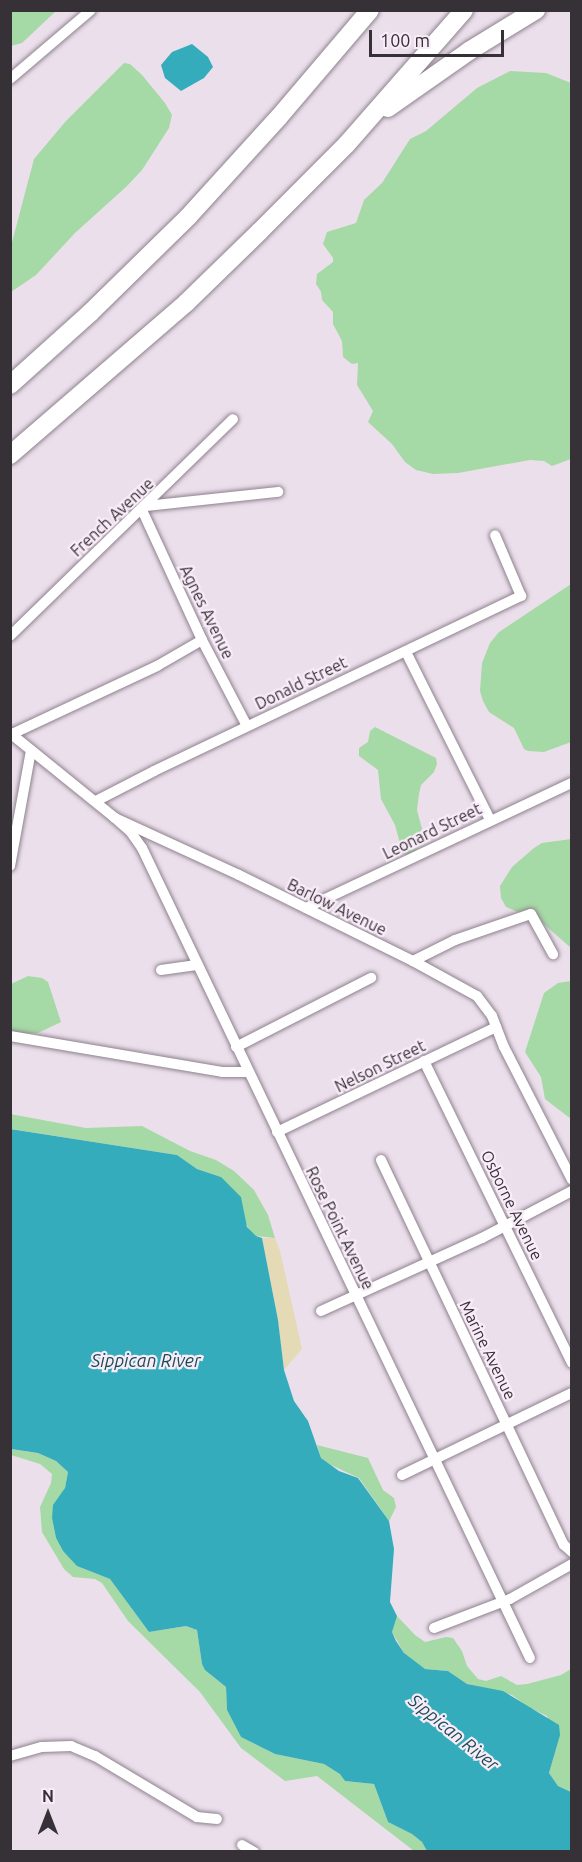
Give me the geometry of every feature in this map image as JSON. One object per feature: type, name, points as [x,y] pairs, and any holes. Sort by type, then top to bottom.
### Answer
[{"type":"highway","points":[[10,385],[90,314],[188,217],[279,117],[370,10]]},
{"type":"highway","points":[[10,455],[186,303],[360,129],[464,10]]},
{"type":"highway","points":[[360,129],[469,51],[536,10]]},
{"type":"street","points":[[10,79],[91,10]]},
{"type":"street","name":"French Avenue","points":[[10,636],[233,419]]},
{"type":"street","points":[[144,508],[278,492]]},
{"type":"street","name":"Agnes Avenue","points":[[144,508],[202,640],[247,726]]},
{"type":"street","name":"Donald Street","points":[[96,801],[520,596],[495,535]]},
{"type":"street","points":[[11,734],[157,666],[202,640]]},
{"type":"street","points":[[406,652],[490,819]]},
{"type":"street","name":"Barlow Avenue","points":[[11,734],[115,818],[306,908],[413,961],[477,996],[486,1004],[572,1180]]},
{"type":"street","points":[[10,867],[12,845],[31,751]]},
{"type":"street","name":"Leonard Street","points":[[306,908],[490,819],[572,783]]},
{"type":"street","name":"Rose Point Avenue","points":[[115,818],[130,831],[142,848],[247,1072],[530,1658]]},
{"type":"street","points":[[413,961],[455,940],[531,914],[553,954]]},
{"type":"street","points":[[161,970],[197,965]]},
{"type":"street","points":[[236,1047],[371,978]]},
{"type":"street","name":"Nelson Street","points":[[277,1132],[496,1027]]},
{"type":"street","points":[[10,1036],[222,1072],[247,1072]]},
{"type":"street","name":"Osborne Avenue","points":[[424,1061],[572,1363]]},
{"type":"street","name":"Marine Avenue","points":[[381,1160],[564,1545],[572,1552]]},
{"type":"street","points":[[321,1311],[506,1226],[572,1191]]},
{"type":"street","points":[[402,1475],[572,1393]]},
{"type":"street","points":[[434,1628],[502,1600],[510,1599],[572,1564]]},
{"type":"street","points":[[10,1756],[42,1747],[71,1746],[95,1756],[197,1817],[217,1819]]},
{"type":"street","points":[[242,1845],[254,1851]]},
{"type":"green space","points":[[11,10],[56,11],[22,43],[11,46]]},
{"type":"green space","points":[[124,63],[130,64],[142,75],[165,103],[172,115],[169,128],[142,170],[127,186],[75,233],[36,275],[11,292],[11,246],[34,159],[66,121]]},
{"type":"green space","points":[[510,71],[546,73],[571,83],[571,459],[552,466],[544,461],[530,460],[458,473],[433,474],[416,470],[405,462],[392,444],[368,422],[373,411],[357,385],[358,363],[352,364],[343,357],[342,341],[333,324],[333,312],[322,300],[321,292],[316,284],[317,274],[333,262],[333,258],[323,244],[327,232],[356,223],[364,200],[382,183],[410,139],[426,131],[477,88]]},
{"type":"green space","points":[[571,584],[571,742],[544,752],[528,751],[524,749],[514,728],[489,712],[483,701],[480,691],[482,663],[490,643],[499,632]]},
{"type":"green space","points":[[375,727],[436,758],[437,764],[434,772],[421,785],[419,794],[417,810],[422,829],[419,834],[420,845],[413,853],[406,855],[402,851],[395,825],[381,799],[378,770],[359,756],[359,748],[368,742],[370,731]]},
{"type":"green space","points":[[571,839],[571,948],[538,919],[534,909],[518,912],[506,907],[501,898],[500,886],[512,867],[534,848],[542,843]]},
{"type":"green space","points":[[28,976],[42,978],[48,982],[61,1022],[38,1033],[11,1034],[11,984]]},
{"type":"green space","points":[[572,981],[571,1119],[545,1099],[541,1077],[525,1052],[544,993],[558,983]]},
{"type":"green space","points":[[10,1114],[86,1128],[142,1126],[190,1151],[216,1160],[234,1171],[254,1190],[268,1215],[275,1238],[256,1236],[251,1233],[221,1177],[197,1169],[177,1155],[11,1129]]},
{"type":"green space","points":[[317,1445],[368,1458],[383,1490],[394,1498],[396,1507],[389,1521],[359,1478],[321,1458]]},
{"type":"green space","points":[[10,1449],[38,1453],[56,1461],[68,1472],[65,1488],[52,1518],[56,1538],[63,1551],[82,1568],[110,1579],[149,1632],[186,1626],[197,1630],[202,1664],[226,1687],[227,1710],[241,1737],[275,1754],[324,1764],[341,1774],[345,1781],[374,1784],[388,1822],[412,1834],[422,1842],[427,1851],[414,1851],[317,1776],[285,1781],[241,1748],[200,1692],[128,1621],[102,1583],[95,1579],[73,1577],[64,1569],[42,1532],[40,1507],[51,1483],[52,1474],[40,1464],[11,1455]]},
{"type":"green space","points":[[397,1616],[425,1642],[446,1637],[453,1638],[462,1651],[467,1666],[478,1679],[486,1681],[501,1676],[517,1685],[527,1684],[561,1675],[571,1669],[571,1792],[558,1786],[549,1773],[557,1744],[547,1716],[528,1707],[512,1695],[467,1684],[448,1671],[425,1669],[413,1662],[404,1653],[392,1632],[393,1622]]},
{"type":"sand","points":[[262,1238],[275,1238],[280,1251],[302,1349],[284,1370],[278,1320]]},
{"type":"water","points":[[192,44],[208,57],[213,67],[204,78],[181,91],[165,78],[161,65],[172,52]]},
{"type":"water","name":"Sippican River","points":[[10,1129],[177,1155],[197,1169],[221,1177],[241,1197],[247,1227],[256,1236],[262,1238],[278,1320],[284,1370],[294,1401],[308,1421],[321,1458],[339,1471],[358,1478],[389,1521],[394,1549],[390,1602],[397,1616],[392,1632],[396,1641],[404,1653],[425,1669],[448,1671],[467,1684],[503,1691],[559,1725],[560,1735],[549,1773],[558,1786],[571,1792],[571,1851],[427,1851],[422,1842],[412,1834],[388,1822],[374,1784],[345,1781],[340,1774],[324,1764],[275,1754],[241,1737],[227,1710],[226,1687],[205,1670],[202,1664],[197,1630],[186,1626],[149,1632],[110,1579],[77,1566],[63,1551],[56,1538],[52,1518],[53,1505],[65,1488],[68,1472],[56,1461],[38,1453],[11,1449]]}]
